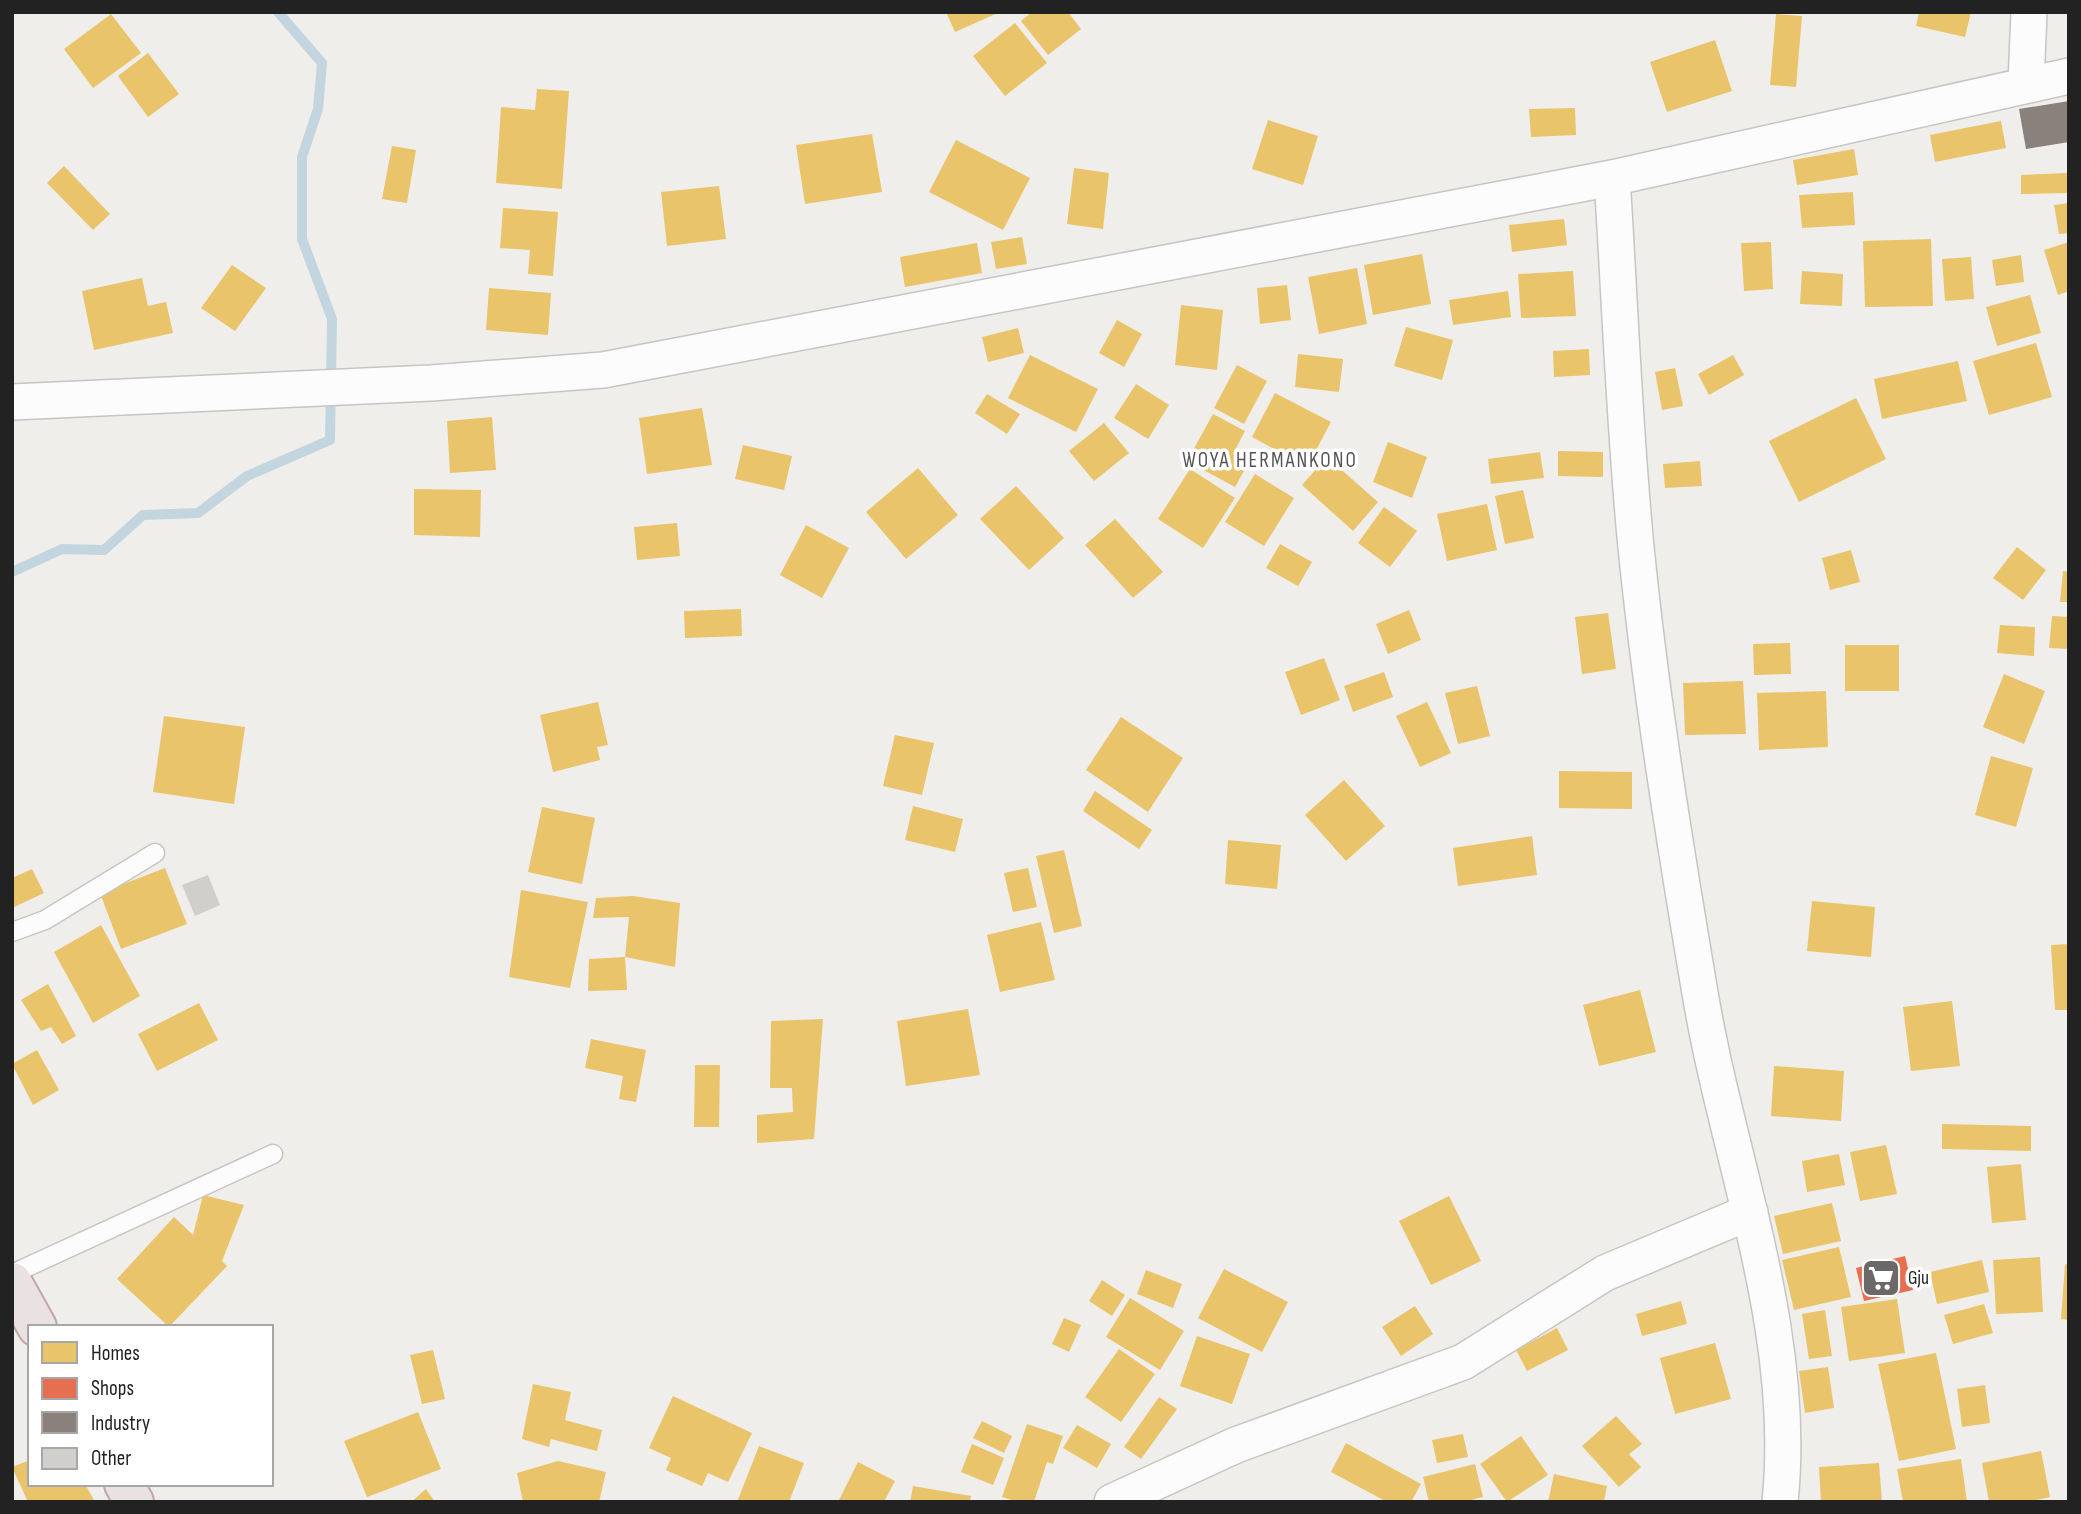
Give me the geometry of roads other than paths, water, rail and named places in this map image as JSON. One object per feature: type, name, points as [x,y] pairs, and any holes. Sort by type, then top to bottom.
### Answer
[{"type":"highway","points":[[12,1282],[36,1325]]},
{"type":"highway","points":[[125,1486],[134,1502]]},
{"type":"street","points":[[2025,84],[2029,12]]},
{"type":"street","points":[[12,402],[352,387],[603,370],[1612,178],[2069,76]]},
{"type":"street","points":[[1612,178],[1636,546],[1664,772],[1711,1056],[1750,1212],[1782,1383],[1783,1474],[1780,1502]]},
{"type":"street","points":[[1112,1502],[1236,1445],[1463,1362],[1605,1273],[1750,1212]]},
{"type":"lane","points":[[12,932],[46,920],[155,853]]},
{"type":"lane","points":[[12,1274],[273,1154]]},
{"type":"waterway","points":[[12,572],[62,549],[104,550],[143,515],[198,513],[247,476],[330,440],[332,319],[302,239],[302,157],[318,109],[322,63],[278,12]]},
{"type":"place","name":"Gju","points":[[1881,1278]]},
{"type":"district","name":"WOYA HERMANKONO","points":[[1270,460]]}]
